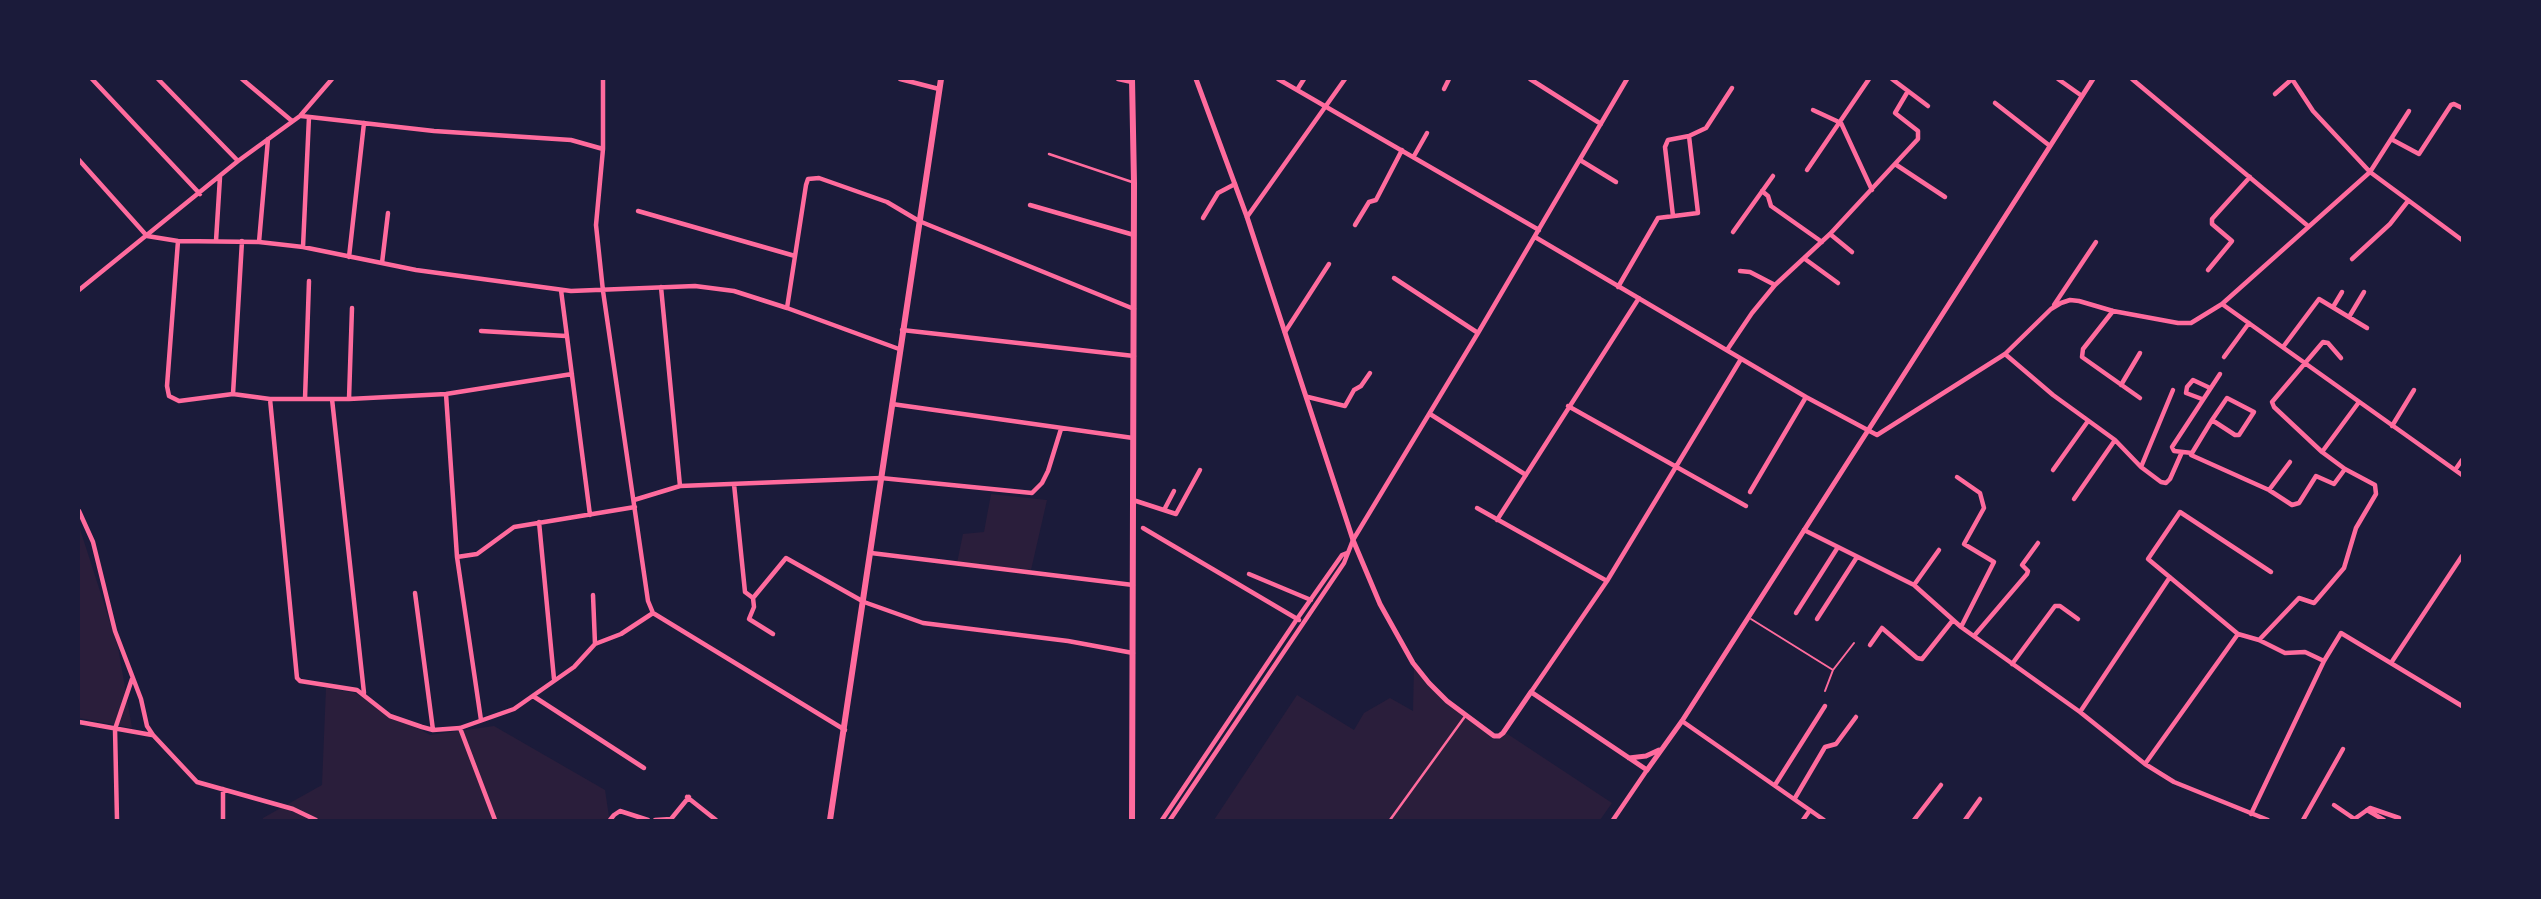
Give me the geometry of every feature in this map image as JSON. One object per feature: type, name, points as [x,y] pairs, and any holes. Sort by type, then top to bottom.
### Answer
[{"type":"main road","points":[[830,820],[941,79]]},
{"type":"main road","points":[[1132,80],[1132,820]]},
{"type":"street","points":[[92,79],[200,194]]},
{"type":"street","points":[[158,79],[238,161]]},
{"type":"street","points":[[242,79],[292,121]]},
{"type":"street","points":[[80,288],[238,161],[300,116],[332,79]]},
{"type":"street","points":[[603,79],[603,149],[596,225],[603,291],[648,601],[653,612],[845,730]]},
{"type":"street","points":[[900,79],[939,89]]},
{"type":"street","points":[[1118,79],[1132,80]]},
{"type":"street","points":[[1196,79],[1247,217],[1353,540],[1380,604],[1413,663],[1429,683],[1466,716],[1494,736],[1503,733],[1607,581],[1741,359]]},
{"type":"street","points":[[1278,79],[1539,230]]},
{"type":"street","points":[[1297,90],[1304,79]]},
{"type":"street","points":[[1247,217],[1345,79]]},
{"type":"street","points":[[1444,89],[1449,79]]},
{"type":"street","points":[[1530,79],[1601,124]]},
{"type":"street","points":[[1162,820],[1300,621],[1344,563],[1353,540],[1627,79]]},
{"type":"street","points":[[1807,170],[1869,79]]},
{"type":"street","points":[[1892,79],[1928,106]]},
{"type":"street","points":[[2058,79],[2082,96]]},
{"type":"street","points":[[1613,820],[1682,721],[2093,79]]},
{"type":"street","points":[[2132,79],[2308,226]]},
{"type":"street","points":[[2275,94],[2292,79],[2313,111],[2370,172],[2462,240]]},
{"type":"street","points":[[1673,216],[1665,147],[1668,140],[1689,136],[1706,128],[1732,88]]},
{"type":"street","points":[[1727,350],[1775,285],[1830,234],[1918,139],[1918,131],[1895,113],[1908,91]]},
{"type":"street","points":[[1995,103],[2050,146]]},
{"type":"street","points":[[2391,139],[2419,154],[2451,105],[2462,108]]},
{"type":"street","points":[[1813,110],[1841,123],[1872,190]]},
{"type":"street","points":[[2051,309],[2070,300],[2148,319],[2191,323],[2222,304],[2370,172],[2409,111]]},
{"type":"street","points":[[300,116],[434,131],[571,140],[603,149]]},
{"type":"street","points":[[303,247],[309,117]]},
{"type":"street","points":[[349,257],[364,123]]},
{"type":"street","points":[[1414,156],[1427,133]]},
{"type":"street","points":[[1618,286],[1658,218],[1698,213],[1689,136]]},
{"type":"street","points":[[259,242],[268,138]]},
{"type":"street","points":[[1354,225],[1369,202],[1376,200],[1402,150]]},
{"type":"street","points":[[1049,154],[1134,183]]},
{"type":"street","points":[[79,160],[147,236],[178,241],[259,242],[303,247],[382,263],[561,290],[603,291],[695,286],[734,291],[899,349]]},
{"type":"street","points":[[1580,160],[1616,182]]},
{"type":"street","points":[[1895,164],[1945,197]]},
{"type":"street","points":[[1734,232],[1773,176]]},
{"type":"street","points":[[216,240],[220,177]]},
{"type":"street","points":[[2208,270],[2232,241],[2211,219],[2250,177]]},
{"type":"street","points":[[787,308],[808,179],[819,178],[887,202],[919,221],[1134,309]]},
{"type":"street","points":[[1203,218],[1218,193],[1235,184]]},
{"type":"street","points":[[1762,191],[1768,196],[1771,206],[1822,242]]},
{"type":"street","points":[[2352,259],[2390,223],[2408,201]]},
{"type":"street","points":[[1030,205],[1134,235]]},
{"type":"street","points":[[638,211],[795,256]]},
{"type":"street","points":[[382,263],[388,212]]},
{"type":"street","points":[[1830,234],[1852,252]]},
{"type":"street","points":[[1535,237],[1806,397],[1877,435],[2005,354],[2051,309],[2096,242]]},
{"type":"street","points":[[178,241],[167,386],[169,396],[179,401],[233,394],[270,399],[349,399],[446,394],[572,374]]},
{"type":"street","points":[[233,394],[242,242]]},
{"type":"street","points":[[1805,259],[1838,284]]},
{"type":"street","points":[[1285,332],[1329,264]]},
{"type":"street","points":[[1740,271],[1750,272],[1775,285]]},
{"type":"street","points":[[1394,278],[1478,333]]},
{"type":"street","points":[[306,399],[309,281]]},
{"type":"street","points":[[661,287],[680,486]]},
{"type":"street","points":[[561,290],[590,515]]},
{"type":"street","points":[[2333,307],[2342,292]]},
{"type":"street","points":[[2349,317],[2364,292]]},
{"type":"street","points":[[1497,520],[1639,298]]},
{"type":"street","points":[[2283,347],[2319,299],[2367,328]]},
{"type":"street","points":[[2222,304],[2462,475]]},
{"type":"street","points":[[349,399],[352,308]]},
{"type":"street","points":[[2113,312],[2081,353],[2082,357],[2140,398]]},
{"type":"street","points":[[2224,357],[2249,323]]},
{"type":"street","points":[[902,330],[1134,356]]},
{"type":"street","points":[[481,331],[566,336]]},
{"type":"street","points":[[2259,640],[2300,598],[2314,603],[2344,568],[2356,528],[2376,494],[2375,485],[2345,469],[2322,452],[2274,407],[2272,402],[2325,341],[2341,358]]},
{"type":"street","points":[[2005,354],[2115,440],[2141,467],[2166,483],[2182,452]]},
{"type":"street","points":[[2121,384],[2140,354]]},
{"type":"street","points":[[1308,397],[1345,406],[1354,390],[1362,386],[1370,373]]},
{"type":"street","points":[[2220,374],[2173,444],[2174,451],[2190,454],[2269,490],[2292,505],[2297,505],[2315,476],[2334,484],[2345,469]]},
{"type":"street","points":[[2203,399],[2186,393],[2188,387],[2193,380],[2210,388]]},
{"type":"street","points":[[2141,467],[2174,390]]},
{"type":"street","points":[[2392,426],[2414,390]]},
{"type":"street","points":[[446,394],[457,557],[481,720]]},
{"type":"street","points":[[1750,492],[1806,397]]},
{"type":"street","points":[[2190,454],[2212,420],[2227,398],[2254,414],[2239,435],[2212,420]]},
{"type":"street","points":[[270,399],[297,678],[300,681],[357,690],[390,716],[433,730],[460,728],[514,709],[574,667],[595,644],[621,634],[653,612]]},
{"type":"street","points":[[332,399],[364,694]]},
{"type":"street","points":[[2322,452],[2359,402]]},
{"type":"street","points":[[892,404],[1133,438]]},
{"type":"street","points":[[1568,406],[1746,506]]},
{"type":"street","points":[[1430,414],[1526,475]]},
{"type":"street","points":[[2053,470],[2088,421]]},
{"type":"street","points":[[634,500],[680,486],[881,478],[1032,493],[1038,490],[1048,471],[1061,429]]},
{"type":"street","points":[[2074,499],[2115,440]]},
{"type":"street","points":[[2455,470],[2462,460]]},
{"type":"street","points":[[2269,490],[2290,462]]},
{"type":"street","points":[[1133,500],[1176,514],[1200,470]]},
{"type":"street","points":[[1958,477],[1980,493],[1984,508],[1964,544],[1994,562],[1961,627]]},
{"type":"street","points":[[734,484],[745,592],[754,598]]},
{"type":"street","points":[[1164,510],[1174,491]]},
{"type":"street","points":[[457,557],[477,554],[514,527],[635,507]]},
{"type":"street","points":[[1477,508],[1607,581]]},
{"type":"street","points":[[79,511],[93,542],[116,631],[141,699],[146,726],[153,736],[197,782],[293,809],[316,820]]},
{"type":"street","points":[[2271,572],[2180,512],[2148,559],[2238,634],[2259,640],[2286,653],[2305,652],[2324,662]]},
{"type":"street","points":[[539,522],[554,679]]},
{"type":"street","points":[[1143,528],[1300,621]]},
{"type":"street","points":[[1804,530],[1914,585],[1961,627],[2174,782],[2268,820]]},
{"type":"street","points":[[1974,636],[2027,574],[2028,571],[2022,565],[2038,543]]},
{"type":"street","points":[[1796,613],[1838,547]]},
{"type":"street","points":[[1914,585],[1939,550]]},
{"type":"street","points":[[871,553],[1133,584]]},
{"type":"street","points":[[1170,820],[1311,600],[1342,555],[1347,553]]},
{"type":"street","points":[[2391,663],[2462,556]]},
{"type":"street","points":[[1817,619],[1857,557]]},
{"type":"street","points":[[773,634],[749,619],[754,598],[786,558],[864,602],[923,623],[1068,641],[1133,653]]},
{"type":"street","points":[[1250,574],[1311,600]]},
{"type":"street","points":[[2080,712],[2170,577]]},
{"type":"street","points":[[415,593],[433,730]]},
{"type":"street","points":[[593,595],[595,644]]},
{"type":"street","points":[[2012,664],[2055,606],[2060,606],[2078,620]]},
{"type":"street","points":[[1870,645],[1882,628],[1922,659],[1953,620]]},
{"type":"street","points":[[2251,814],[2324,662],[2341,633],[2462,706]]},
{"type":"street","points":[[2146,764],[2238,634]]},
{"type":"street","points":[[117,820],[115,729],[132,678]]},
{"type":"street","points":[[1531,692],[1647,770]]},
{"type":"street","points":[[533,696],[644,768]]},
{"type":"street","points":[[1775,785],[1825,706]]},
{"type":"street","points":[[1390,820],[1466,716]]},
{"type":"street","points":[[1794,798],[1825,747],[1836,744],[1856,717]]},
{"type":"street","points":[[1682,721],[1824,820]]},
{"type":"street","points":[[79,722],[153,736]]},
{"type":"street","points":[[460,728],[495,820]]},
{"type":"street","points":[[1629,758],[1646,756],[1662,749]]},
{"type":"street","points":[[2303,820],[2343,750]]},
{"type":"street","points":[[1914,820],[1941,785]]},
{"type":"street","points":[[223,789],[223,820]]},
{"type":"street","points":[[655,820],[670,818],[687,797],[716,820]]},
{"type":"street","points":[[1965,820],[1980,799]]},
{"type":"street","points":[[2334,805],[2355,820],[2370,808],[2399,818]]},
{"type":"street","points":[[1803,820],[1810,810]]},
{"type":"street","points":[[2367,810],[2385,820]]},
{"type":"street","points":[[610,820],[620,811],[648,820]]},
{"type":"lane","points":[[1748,618],[1833,670]]},
{"type":"lane","points":[[1825,691],[1833,670],[1854,643]]},
{"type":"shaded area","points":[[991,494],[1047,500],[1031,570],[957,563],[963,534],[984,532]]},
{"type":"shaded area","points":[[79,526],[118,647],[132,728],[79,718]]},
{"type":"shaded area","points":[[1414,666],[1442,700],[1495,740],[1506,733],[1612,803],[1600,820],[1214,820],[1297,695],[1354,730],[1364,713],[1390,698],[1413,711]]},
{"type":"shaded area","points":[[326,688],[355,693],[430,735],[494,726],[605,790],[609,817],[607,820],[263,820],[322,785]]}]
